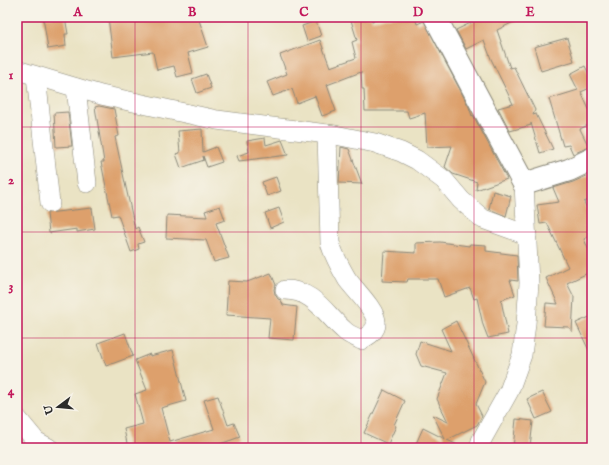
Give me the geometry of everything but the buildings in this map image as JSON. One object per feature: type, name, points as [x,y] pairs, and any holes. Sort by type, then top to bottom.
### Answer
[{"type":"street","points":[[434,17],[524,184],[529,283],[522,355],[509,391],[479,448]]},
{"type":"street","points":[[17,70],[101,96],[217,120],[327,134],[375,143],[418,160],[444,180],[461,200],[483,218],[527,235]]},
{"type":"street","points":[[36,76],[50,203]]},
{"type":"street","points":[[76,88],[87,183]]},
{"type":"street","points":[[284,290],[293,290],[304,293],[320,306],[346,333],[362,340],[370,335],[377,324],[369,306],[348,280],[334,256],[330,243],[327,134]]},
{"type":"street","points":[[524,184],[569,170],[592,159]]},
{"type":"street","points":[[17,418],[36,441],[49,448]]}]
